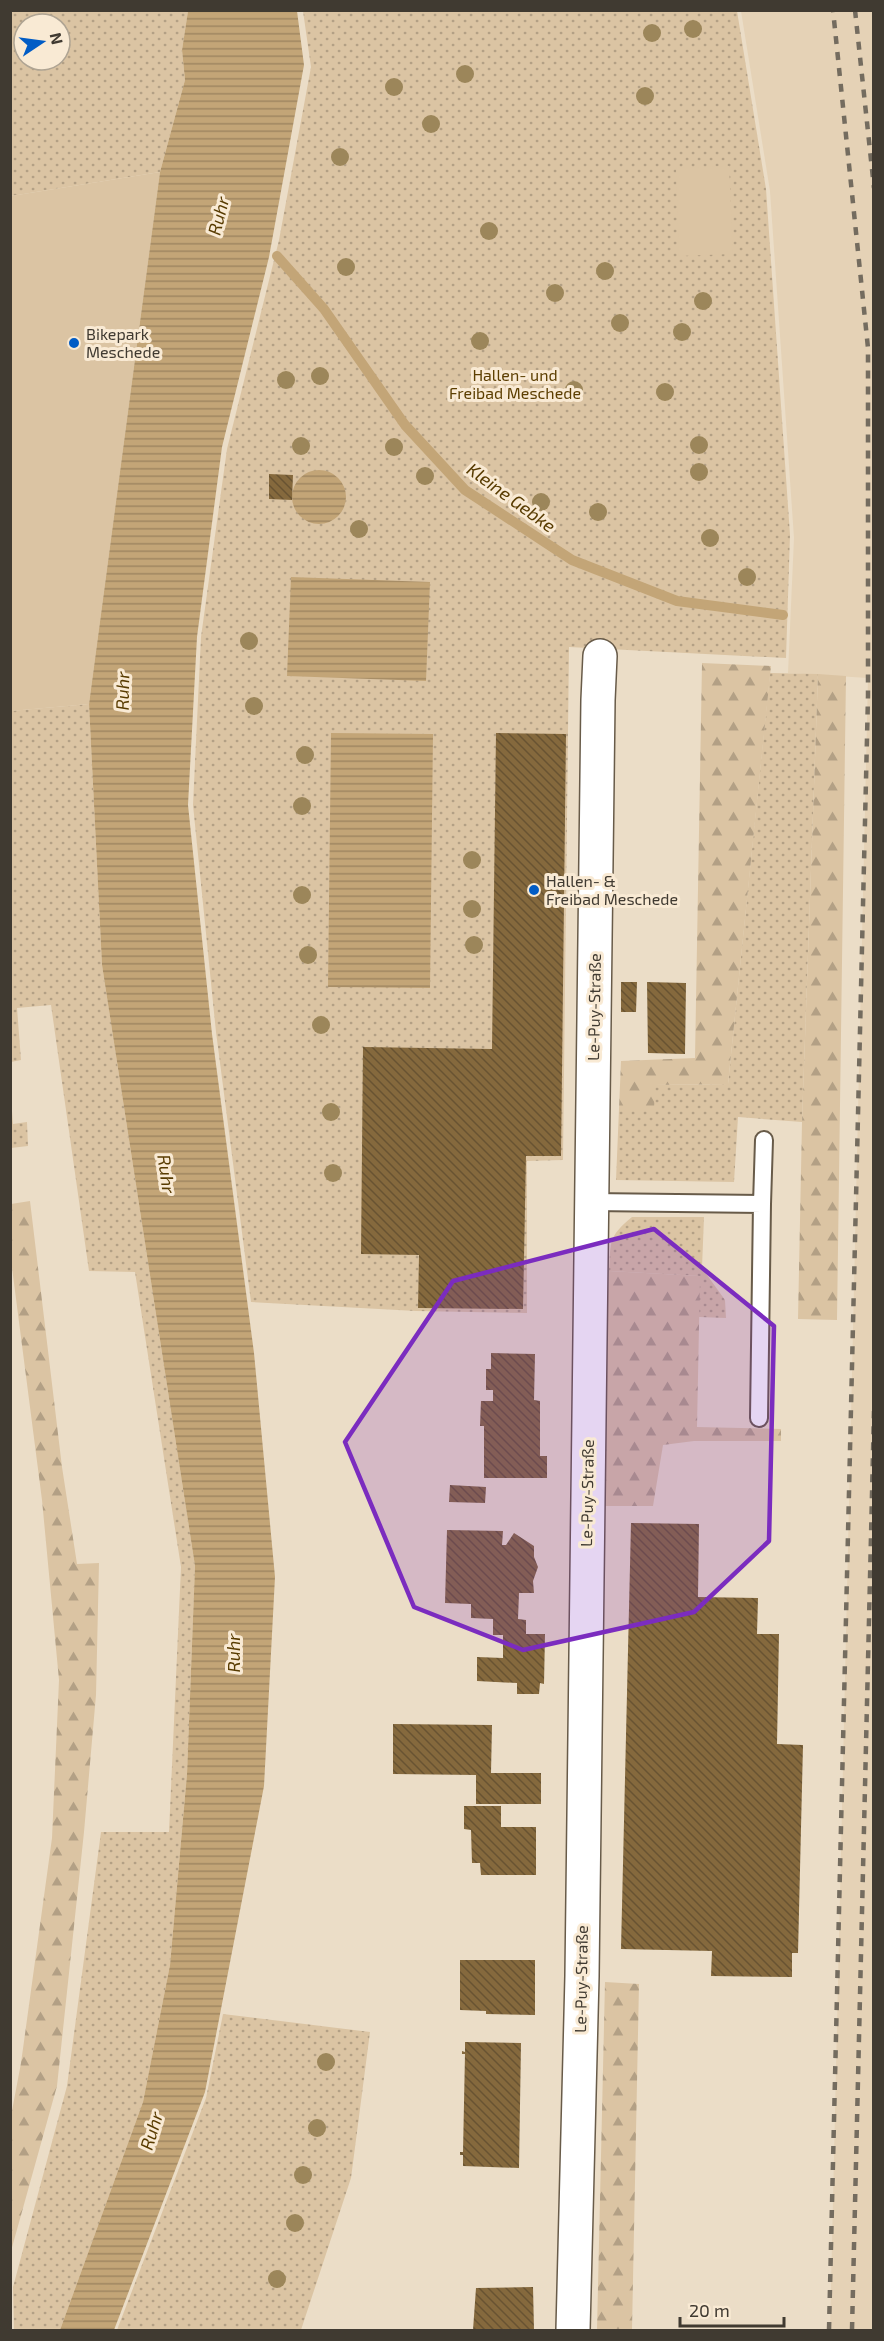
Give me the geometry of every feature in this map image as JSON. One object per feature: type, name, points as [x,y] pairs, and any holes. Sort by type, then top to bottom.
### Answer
[{"type":"street","name":"Le-Puy-Straße","points":[[573,2331],[581,1988],[600,656]]},
{"type":"lane","points":[[759,1418],[764,1140]]},
{"type":"lane","points":[[591,1202],[762,1204]]},
{"type":"highlighted area","points":[[654,1229],[774,1326],[769,1541],[694,1612],[523,1650],[414,1607],[345,1442],[453,1281]]},
{"type":"shaded area","points":[[741,11],[873,11],[873,2330],[830,2330],[868,678],[788,673],[794,538],[770,191]]},
{"type":"green space","points":[[11,11],[188,11],[182,50],[185,80],[160,172],[11,196]]},
{"type":"green space","name":"Hallen- und Freibad Meschede","points":[[303,11],[737,11],[766,189],[790,535],[786,658],[569,647],[563,1160],[527,1161],[527,1313],[416,1311],[251,1302],[216,1032],[193,805],[201,637],[227,449],[279,240],[311,67]]},
{"type":"green space","points":[[729,166],[733,254],[679,256],[676,168]]},
{"type":"green space","name":"Bikepark Meschede","points":[[160,172],[89,704],[11,711],[11,196]]},
{"type":"green space","points":[[702,663],[771,666],[728,1084],[655,1085],[654,1109],[619,1109],[621,1061],[695,1058]]},
{"type":"green space","points":[[770,673],[818,674],[802,1122],[738,1117],[734,1182],[616,1180],[619,1109],[654,1109],[654,1085],[728,1084]]},
{"type":"green space","points":[[818,674],[846,676],[837,1320],[798,1319],[802,1122]]},
{"type":"green space","points":[[89,704],[102,965],[195,1566],[187,1774],[170,1965],[143,2102],[60,2330],[14,2330],[13,2287],[67,2086],[101,1832],[169,1832],[181,1567],[135,1272],[89,1271],[51,1005],[17,1008],[21,1060],[11,1062],[10,711]]},
{"type":"green space","points":[[10,1085],[13,1124],[27,1122],[28,1146],[11,1148]]},
{"type":"green space","points":[[30,1201],[62,1467],[77,1564],[99,1563],[96,1695],[57,2086],[11,2251],[11,2116],[21,2063],[52,1838],[59,1680],[42,1500],[11,1260],[11,1204]]},
{"type":"green space","points":[[632,1217],[704,1217],[702,1268],[725,1300],[726,1318],[699,1317],[699,1276],[609,1271],[612,1240]]},
{"type":"green space","points":[[609,1271],[700,1276],[697,1427],[781,1429],[781,1441],[694,1441],[663,1445],[653,1506],[597,1506]]},
{"type":"green space","points":[[605,1982],[639,1984],[632,2330],[597,2330]]},
{"type":"green space","points":[[223,2014],[370,2032],[351,2178],[301,2330],[117,2330],[206,2098]]},
{"type":"water","name":"Ruhr","points":[[188,11],[297,11],[304,65],[269,257],[222,447],[197,637],[188,805],[212,1034],[254,1353],[275,1577],[264,1786],[205,2092],[114,2330],[60,2330],[143,2102],[170,1965],[187,1774],[195,1566],[102,965],[89,704],[160,172],[185,80],[182,50]]},
{"type":"water","points":[[314,470],[324,470],[334,474],[342,482],[346,497],[342,512],[334,520],[324,524],[314,524],[304,520],[296,512],[292,502],[292,492],[296,482],[304,474]]},
{"type":"water","points":[[291,577],[430,582],[426,681],[287,676]]},
{"type":"water","points":[[331,733],[433,734],[430,988],[328,987]]},
{"type":"building","points":[[269,474],[293,475],[292,500],[269,499]]},
{"type":"building","name":"Hallen- & Freibad Meschede","points":[[496,733],[566,734],[561,1156],[526,1156],[523,1309],[418,1308],[419,1255],[361,1254],[363,1047],[492,1049]]},
{"type":"building","points":[[621,982],[637,982],[636,1012],[621,1012]]},
{"type":"building","points":[[647,982],[686,983],[685,1054],[648,1053]]},
{"type":"building","points":[[491,1353],[535,1354],[534,1400],[540,1401],[540,1456],[547,1456],[547,1478],[484,1478],[484,1426],[480,1426],[481,1401],[493,1401],[493,1390],[486,1390],[486,1369],[491,1369]]},
{"type":"building","points":[[450,1485],[486,1487],[485,1503],[449,1502]]},
{"type":"building","points":[[631,1523],[699,1524],[698,1597],[758,1598],[757,1634],[779,1634],[777,1744],[803,1745],[798,1953],[792,1953],[792,1977],[711,1976],[712,1951],[621,1949]]},
{"type":"building","points":[[447,1530],[503,1531],[502,1545],[506,1545],[514,1533],[534,1546],[534,1557],[538,1567],[533,1581],[534,1593],[519,1593],[518,1619],[526,1620],[526,1634],[545,1634],[544,1684],[540,1683],[539,1694],[517,1694],[517,1683],[477,1681],[477,1657],[503,1658],[503,1635],[493,1635],[493,1619],[471,1618],[471,1604],[445,1603]]},
{"type":"building","points":[[393,1724],[492,1725],[491,1773],[541,1773],[541,1804],[476,1804],[476,1775],[393,1774]]},
{"type":"building","points":[[464,1806],[501,1806],[501,1827],[536,1827],[536,1875],[481,1875],[480,1863],[472,1863],[471,1830],[464,1829]]},
{"type":"building","points":[[460,1960],[535,1960],[535,2015],[486,2014],[486,2011],[460,2010]]},
{"type":"building","points":[[465,2042],[521,2043],[519,2168],[463,2166],[463,2155],[460,2155],[460,2152],[463,2152],[465,2054],[462,2054],[462,2051],[465,2052]]},
{"type":"building","points":[[533,2287],[534,2330],[473,2330],[476,2288]]},
{"type":"waterway","name":"Kleine Gebke","points":[[277,256],[324,309],[405,425],[465,490],[572,560],[677,601],[783,615]]},
{"type":"railway","points":[[829,2330],[868,696],[868,348],[833,10]]},
{"type":"railway","points":[[855,10],[874,188]]},
{"type":"railway","points":[[852,2330],[874,1411]]},
{"type":"place","name":"Bikepark Meschede","points":[[74,343]]},
{"type":"place","name":"Hallen- & Freibad Meschede","points":[[534,890]]}]
